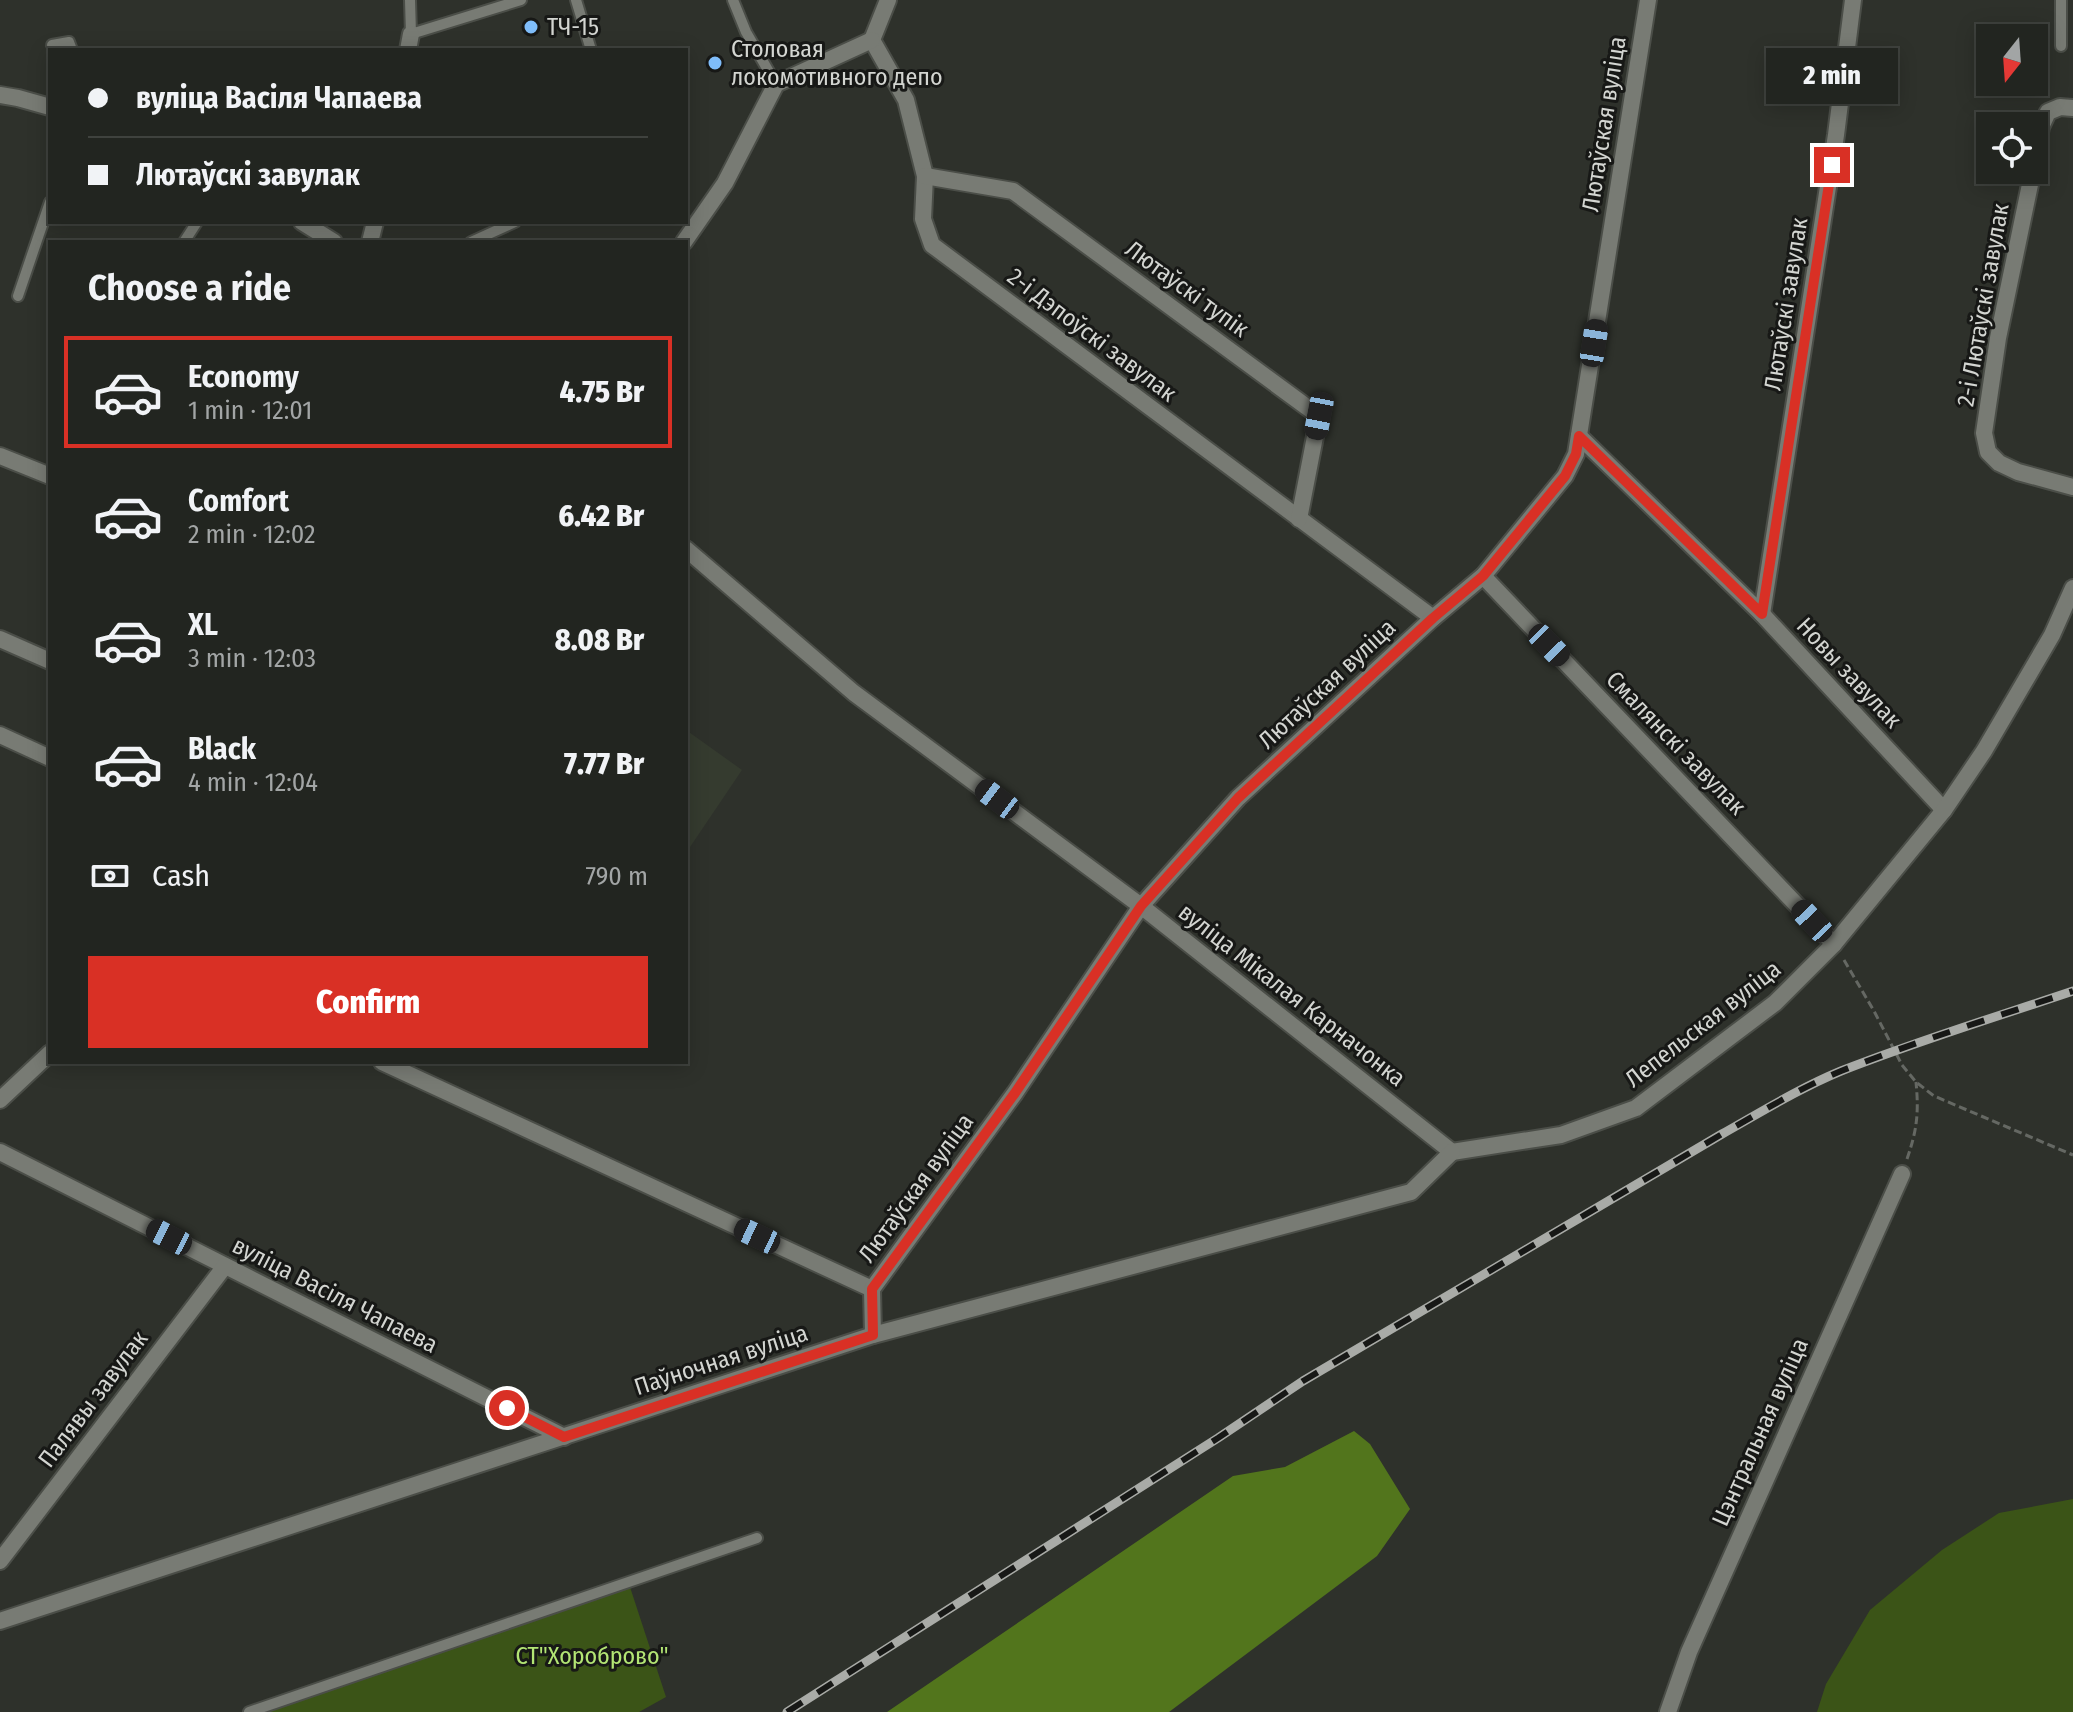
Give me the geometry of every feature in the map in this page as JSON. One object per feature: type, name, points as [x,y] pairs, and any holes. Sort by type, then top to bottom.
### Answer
[{"type":"street","points":[[685,240],[725,183],[776,84],[872,40],[888,0]]},
{"type":"street","name":"Лютаўская вуліца","points":[[873,1335],[872,1289],[1015,1093],[1141,906],[1238,798],[1433,618],[1483,576],[1565,476],[1576,454],[1648,0]]},
{"type":"street","name":"Лютаўскі завулак","points":[[1762,614],[1836,135],[1853,0]]},
{"type":"street","name":"2-і Дэпоўскі завулак","points":[[872,40],[906,100],[925,176],[923,219],[932,245],[1433,618]]},
{"type":"street","points":[[0,95],[48,106]]},
{"type":"street","points":[[2048,112],[2060,107],[2073,108]]},
{"type":"street","name":"Лютаўскі тупік","points":[[925,176],[1013,191],[1319,416],[1299,519]]},
{"type":"street","name":"2-і Лютаўскі завулак","points":[[2030,184],[1998,338],[1984,433],[1988,452],[1999,463],[2018,472],[2073,487]]},
{"type":"street","points":[[305,224],[331,240]]},
{"type":"street","name":"Новы завулак","points":[[1579,436],[1762,614],[1944,810]]},
{"type":"street","points":[[0,456],[48,475]]},
{"type":"street","name":"вуліца Мікалая Карначонка","points":[[688,551],[854,693],[1141,906],[1452,1152]]},
{"type":"street","name":"Смалянскі завулак","points":[[1483,576],[1834,944]]},
{"type":"street","name":"Лепельская вуліца","points":[[1452,1152],[1561,1135],[1636,1108],[1775,1003],[1834,944],[1944,810],[1992,738],[2052,635],[2073,588]]},
{"type":"street","points":[[0,639],[48,660]]},
{"type":"street","points":[[0,735],[48,757]]},
{"type":"street","points":[[0,1100],[48,1055]]},
{"type":"street","points":[[386,1064],[872,1289]]},
{"type":"street","name":"вуліца Васіля Чапаева","points":[[0,1152],[564,1437]]},
{"type":"street","name":"Паўночная вуліца","points":[[0,1621],[873,1335],[1411,1192],[1452,1152]]},
{"type":"street","name":"Цэнтральная вуліца","points":[[1668,1712],[1689,1652],[1902,1174]]},
{"type":"street","name":"Палявы завулак","points":[[0,1561],[225,1266]]},
{"type":"lane","points":[[410,0],[410,42],[521,0]]},
{"type":"lane","points":[[576,0],[590,48]]},
{"type":"lane","points":[[733,0],[746,32],[776,84]]},
{"type":"lane","points":[[2061,0],[2061,46]]},
{"type":"lane","points":[[52,45],[69,42],[71,48]]},
{"type":"lane","points":[[18,296],[48,208]]},
{"type":"lane","points":[[475,240],[511,224]]},
{"type":"lane","points":[[249,1712],[757,1538]]},
{"type":"path","points":[[1834,944],[1902,1065],[1916,1082],[1934,1096],[2073,1155]]},
{"type":"path","points":[[1902,1174],[1919,1109],[1916,1082]]},
{"type":"shaded area","points":[[688,731],[742,770],[688,850]]},
{"type":"green space","points":[[1354,1431],[1370,1444],[1410,1509],[1377,1556],[1169,1712],[887,1712],[1233,1476],[1285,1467]]},
{"type":"green space","points":[[2073,1499],[2073,1712],[1817,1712],[1826,1684],[1870,1610],[1942,1550],[1999,1513]]},
{"type":"green space","name":"СТ\"Хороброво\"","points":[[629,1584],[666,1697],[639,1712],[262,1712]]},
{"type":"railway","points":[[787,1712],[1303,1381],[1766,1109],[1841,1071],[2073,991]]},
{"type":"place","name":"ТЧ-15","points":[[531,27]]},
{"type":"place","name":"Столовая локомотивного депо","points":[[715,63]]},
{"type":"route","points":[[507,1408],[564,1437],[873,1335],[872,1289],[1015,1093],[1141,906],[1238,798],[1433,618],[1483,576],[1565,476],[1576,454],[1579,436],[1762,614],[1832,165]]}]
